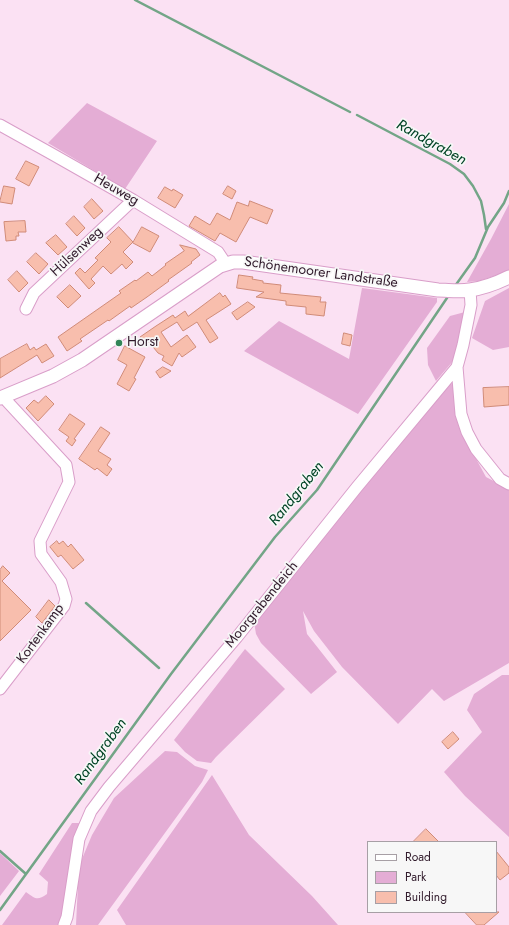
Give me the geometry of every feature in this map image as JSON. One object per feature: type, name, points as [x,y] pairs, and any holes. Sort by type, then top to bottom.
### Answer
[{"type":"street","name":"Heuweg","points":[[0,125],[133,200],[218,252],[226,264]]},
{"type":"street","name":"Hülsenweg","points":[[26,309],[34,293],[133,200]]},
{"type":"street","name":"Schönemoorer Landstraße","points":[[1,397],[53,376],[82,360],[214,270],[233,262],[243,262],[438,290],[466,291],[484,287],[509,277]]},
{"type":"street","name":"Moorgrabendeich","points":[[64,925],[67,917],[79,839],[92,811],[109,787],[237,637],[357,487],[457,367],[471,305],[466,291]]},
{"type":"street","points":[[457,367],[461,414],[467,432],[476,449],[500,479],[509,484]]},
{"type":"street","name":"Kortenkamp","points":[[0,689],[64,606],[66,599],[61,582],[41,554],[40,541],[69,482],[66,465],[1,397]]},
{"type":"green space","points":[[87,103],[157,141],[125,189],[48,143]]},
{"type":"green space","points":[[509,204],[509,271],[479,281],[467,282],[491,239]]},
{"type":"green space","points":[[362,288],[437,298],[437,302],[358,414],[244,351],[279,321],[349,359]]},
{"type":"green space","points":[[509,288],[509,347],[493,350],[472,338],[485,301]]},
{"type":"green space","points":[[465,312],[453,361],[436,381],[428,365],[427,348],[450,316]]},
{"type":"green space","points":[[449,382],[454,386],[462,433],[486,477],[509,489],[509,663],[444,701],[432,689],[398,724],[342,667],[314,631],[303,611],[307,634],[337,672],[311,694],[261,643],[256,634],[254,622]]},
{"type":"green space","points":[[245,649],[285,689],[211,763],[197,761],[185,752],[174,740]]},
{"type":"green space","points":[[502,675],[509,675],[509,837],[465,796],[444,772],[482,732],[467,710],[474,694]]},
{"type":"green space","points":[[165,751],[177,752],[195,766],[208,770],[202,782],[98,925],[76,925],[79,866],[92,835],[114,798]]},
{"type":"green space","points":[[212,775],[249,835],[312,896],[338,925],[126,925],[117,910]]},
{"type":"green space","points":[[72,823],[79,823],[66,905],[59,924],[2,925],[26,892],[36,898],[41,898],[47,894],[48,882],[39,874]]},
{"type":"green space","points":[[0,853],[19,871],[0,896]]},
{"type":"building","points":[[26,161],[39,167],[29,186],[16,179]]},
{"type":"building","points":[[4,186],[15,188],[12,204],[0,202]]},
{"type":"building","points":[[228,186],[236,191],[232,199],[223,194]]},
{"type":"building","points":[[165,187],[172,191],[173,189],[183,195],[175,208],[158,198]]},
{"type":"building","points":[[92,199],[103,211],[94,219],[84,207]]},
{"type":"building","points":[[250,201],[273,210],[267,224],[250,217],[236,242],[220,233],[215,241],[189,226],[195,216],[210,225],[217,213],[230,220],[237,202],[248,206]]},
{"type":"building","points":[[74,216],[85,228],[77,236],[66,224]]},
{"type":"building","points":[[25,221],[26,232],[18,232],[19,236],[16,236],[16,240],[6,241],[4,222]]},
{"type":"building","points":[[119,227],[133,242],[123,252],[133,262],[126,269],[122,264],[111,274],[103,266],[91,279],[95,283],[89,289],[75,273],[80,268],[85,273],[98,260],[95,258],[111,242],[107,238]]},
{"type":"building","points":[[142,227],[159,236],[150,252],[133,243]]},
{"type":"building","points":[[56,235],[67,247],[58,255],[46,243]]},
{"type":"building","points":[[180,245],[196,249],[200,255],[191,262],[192,263],[147,297],[131,308],[130,306],[109,321],[108,320],[80,339],[82,341],[67,351],[58,337],[121,293],[119,291],[135,280],[136,281],[148,272],[152,276],[166,265],[165,264],[184,251]]},
{"type":"building","points":[[36,253],[48,264],[39,274],[27,262]]},
{"type":"building","points":[[17,271],[28,283],[19,292],[8,280]]},
{"type":"building","points":[[239,275],[253,277],[252,279],[263,281],[263,283],[281,285],[280,293],[321,297],[320,302],[326,302],[324,316],[306,314],[306,307],[286,305],[286,301],[256,297],[264,292],[237,288]]},
{"type":"building","points":[[70,285],[81,296],[68,308],[57,297]]},
{"type":"building","points":[[220,293],[223,297],[225,295],[231,304],[206,320],[218,338],[210,343],[197,322],[183,331],[177,322],[161,332],[171,347],[187,335],[196,347],[182,357],[179,353],[172,366],[162,360],[164,356],[158,353],[149,342],[145,344],[140,337],[173,315],[175,318],[185,311],[188,316]]},
{"type":"building","points":[[248,302],[255,307],[237,320],[232,313]]},
{"type":"building","points":[[344,333],[352,335],[350,346],[342,344]]},
{"type":"building","points":[[27,344],[30,350],[34,347],[36,350],[46,344],[54,356],[42,363],[37,355],[0,378],[0,359]]},
{"type":"building","points":[[125,346],[145,357],[134,378],[136,379],[129,391],[117,384],[127,365],[118,360]]},
{"type":"building","points":[[163,367],[171,371],[160,378],[156,372]]},
{"type":"building","points":[[509,387],[509,405],[484,407],[483,388]]},
{"type":"building","points":[[46,396],[54,404],[38,421],[26,408],[34,400],[38,403]]},
{"type":"building","points":[[70,414],[85,424],[74,439],[76,440],[72,446],[66,441],[69,437],[59,430]]},
{"type":"building","points":[[101,427],[110,433],[98,451],[111,459],[107,465],[112,469],[107,476],[97,468],[95,470],[79,459]]},
{"type":"building","points":[[57,541],[59,544],[63,541],[68,547],[71,544],[84,560],[73,569],[61,555],[58,557],[50,547]]},
{"type":"building","points":[[3,566],[10,573],[2,581],[31,610],[0,641],[0,570]]},
{"type":"building","points":[[49,600],[55,606],[42,623],[36,617]]},
{"type":"building","points":[[453,732],[459,739],[448,749],[442,742]]},
{"type":"building","points":[[426,829],[438,841],[414,841]]},
{"type":"building","points":[[497,852],[509,867],[509,873],[500,880],[497,876]]},
{"type":"building","points":[[499,912],[484,925],[477,925],[466,913]]},
{"type":"waterway","name":"Randgraben","points":[[135,0],[350,112]]},
{"type":"waterway","name":"Randgraben","points":[[357,115],[450,164],[464,174],[473,186],[481,201],[486,229]]},
{"type":"waterway","name":"Randgraben","points":[[455,286],[475,258],[488,227],[504,203],[509,191]]},
{"type":"waterway","name":"Randgraben","points":[[0,910],[171,674],[275,537],[317,490],[449,295]]},
{"type":"waterway","points":[[86,603],[159,668]]},
{"type":"waterway","points":[[0,851],[26,874]]},
{"type":"place","name":"Horst","points":[[119,343]]}]
